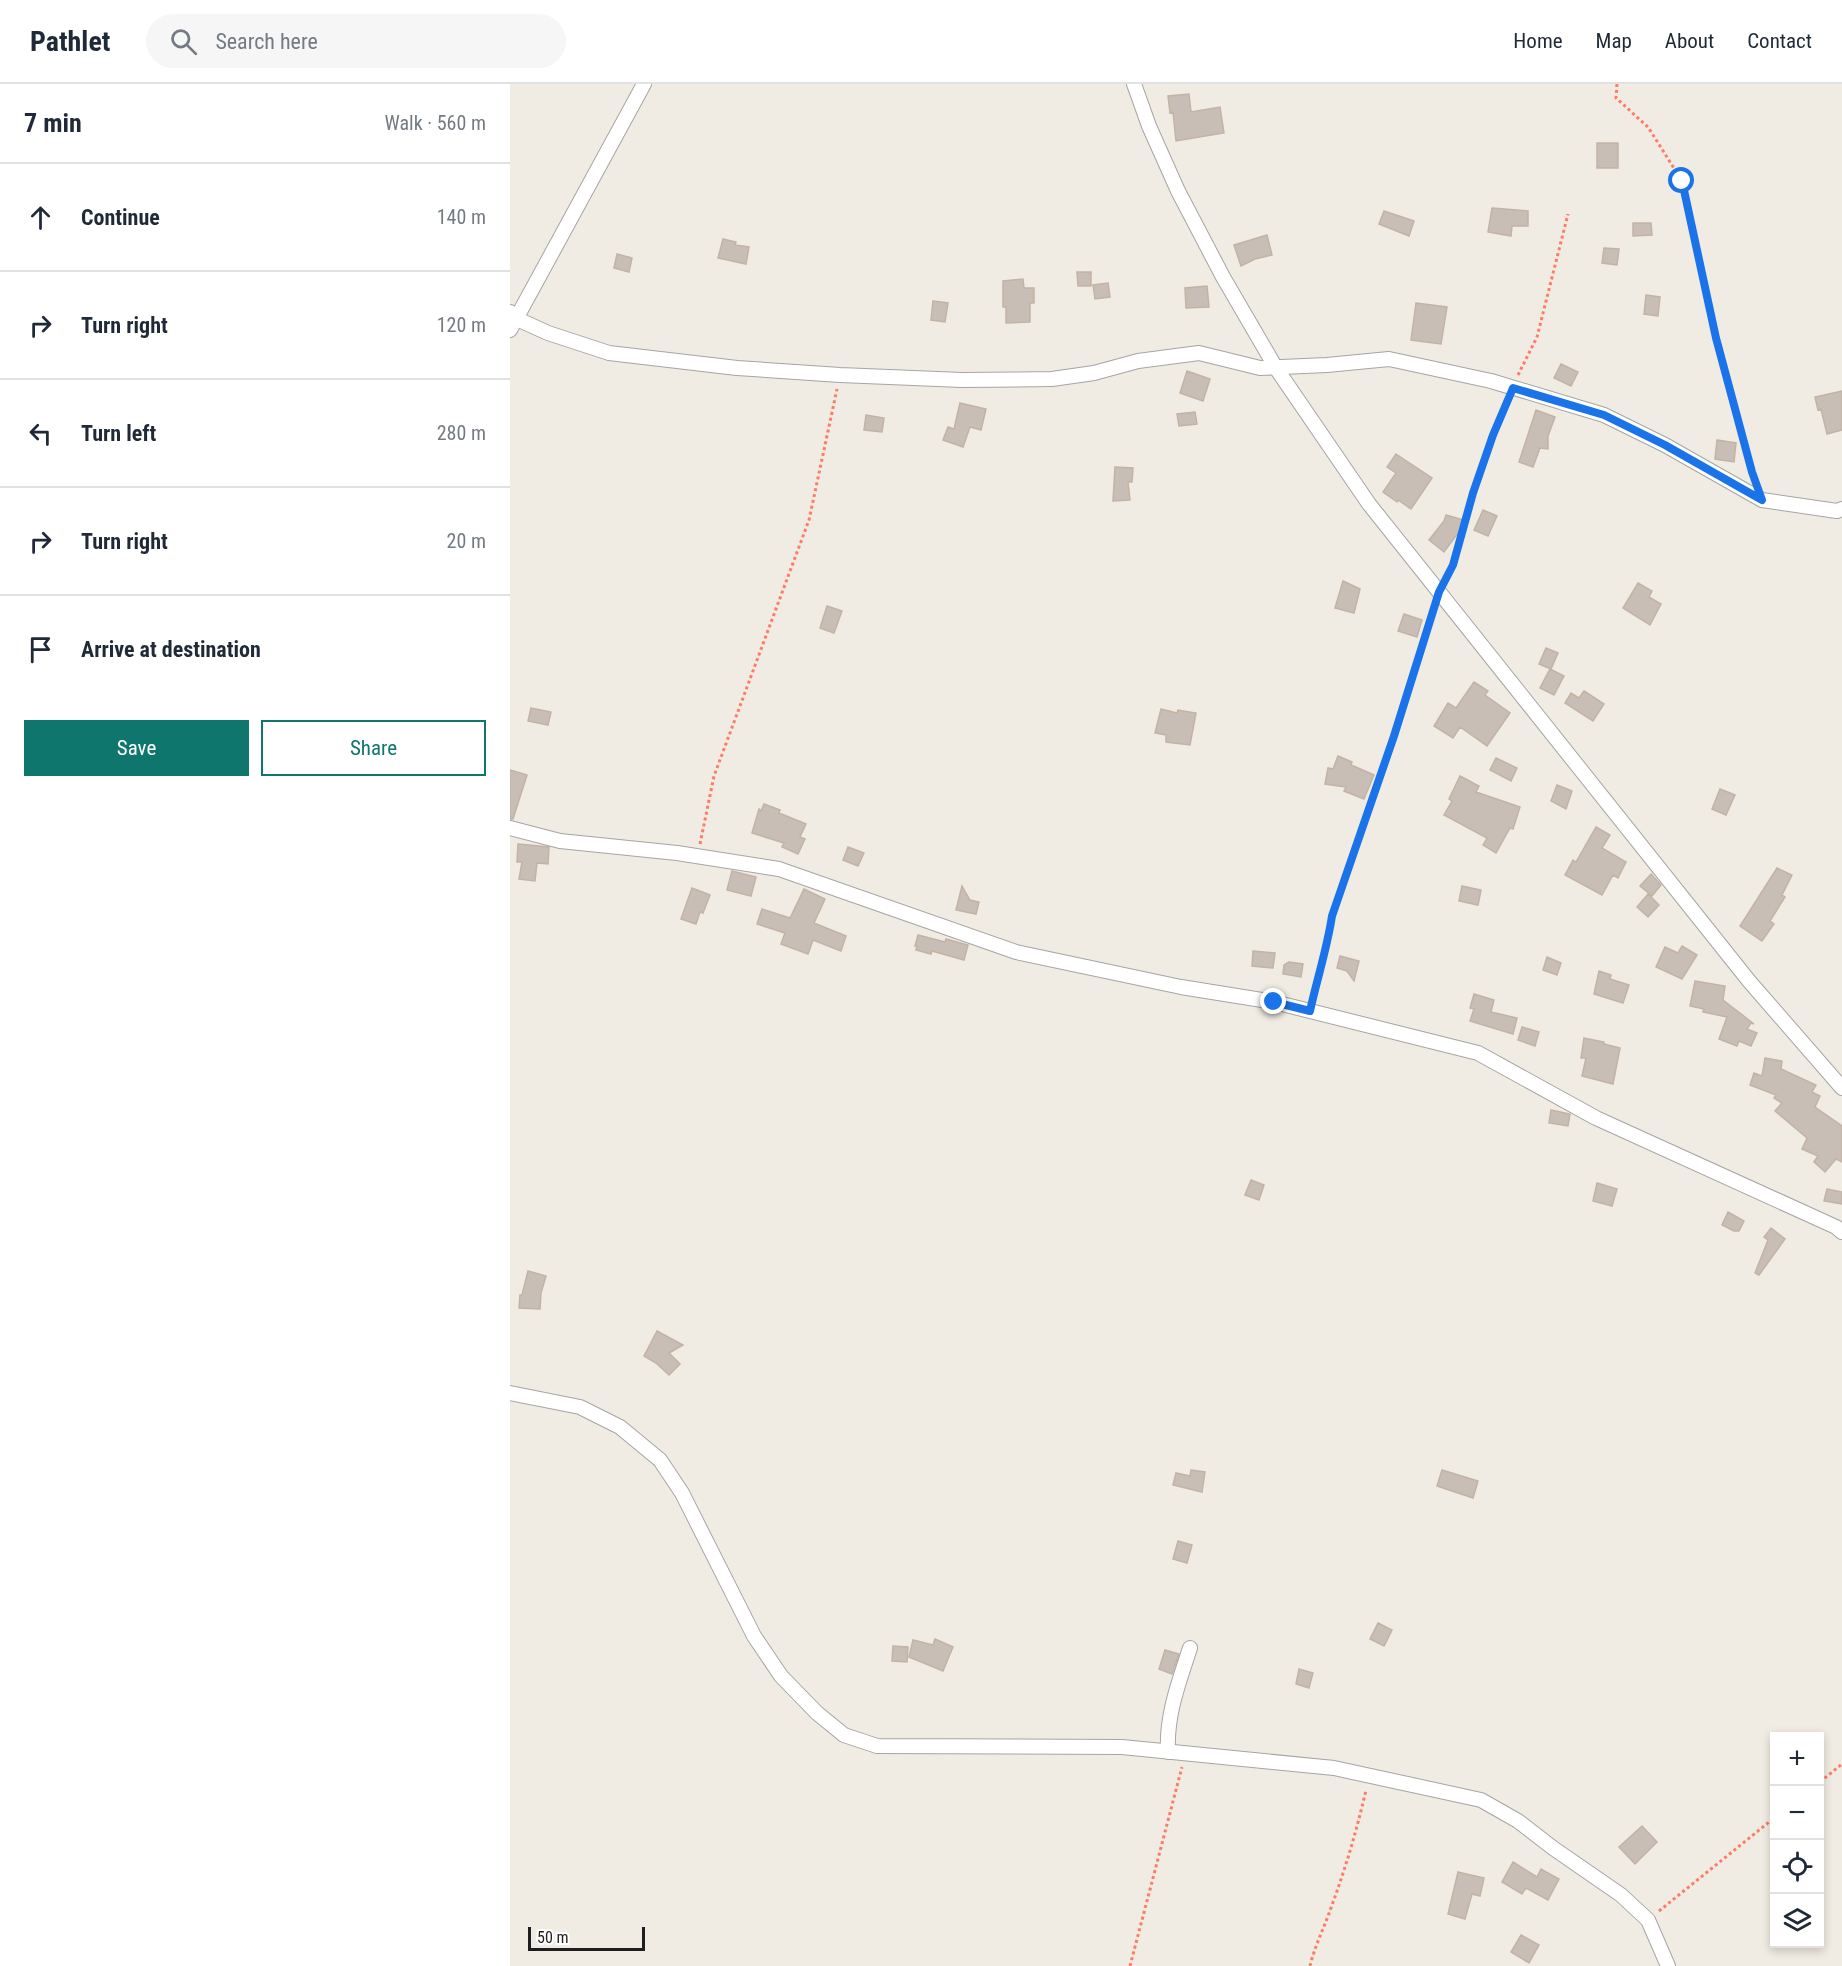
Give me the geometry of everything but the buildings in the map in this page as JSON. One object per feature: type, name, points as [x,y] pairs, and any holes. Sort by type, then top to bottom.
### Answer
[{"type":"street","points":[[644,84],[512,320],[609,353],[726,367],[840,375],[963,380],[1052,380],[1094,373],[1138,361],[1200,353],[1260,368],[1389,359],[1491,381],[1604,415],[1665,445],[1762,500],[1837,511],[1842,509]]},
{"type":"street","points":[[1134,84],[1149,126],[1178,191],[1223,276],[1276,368],[1369,504],[1749,981],[1842,1088]]},
{"type":"street","points":[[510,828],[560,841],[697,856],[779,869],[1016,952],[1182,987],[1274,1002],[1478,1053],[1596,1118],[1836,1227],[1842,1232]]},
{"type":"street","points":[[510,1393],[580,1407],[620,1426],[660,1460],[682,1493],[754,1636],[781,1676],[817,1713],[844,1735],[877,1746],[1122,1747],[1334,1768],[1481,1800],[1518,1821],[1552,1848],[1622,1895],[1648,1920],[1668,1966]]},
{"type":"street","points":[[1168,1752],[1167,1738],[1172,1704],[1191,1648]]},
{"type":"path","points":[[1617,84],[1616,98],[1648,127],[1682,181],[1716,338],[1752,472],[1762,500]]},
{"type":"path","points":[[1310,1011],[1317,979],[1328,947],[1332,916],[1394,736],[1439,592],[1453,565],[1473,493],[1493,435],[1537,337],[1568,214]]},
{"type":"path","points":[[697,856],[714,776],[809,520],[840,375]]},
{"type":"path","points":[[1130,1966],[1186,1754]]},
{"type":"path","points":[[1824,1779],[1842,1764]]},
{"type":"path","points":[[1310,1966],[1352,1848],[1370,1776]]},
{"type":"path","points":[[1648,1920],[1770,1821]]},
{"type":"route","points":[[1274,1002],[1310,1011],[1317,979],[1328,947],[1332,916],[1394,736],[1439,592],[1453,565],[1473,493],[1493,435],[1513,388],[1604,415],[1665,445],[1762,500],[1752,472],[1716,338],[1682,181]]}]
